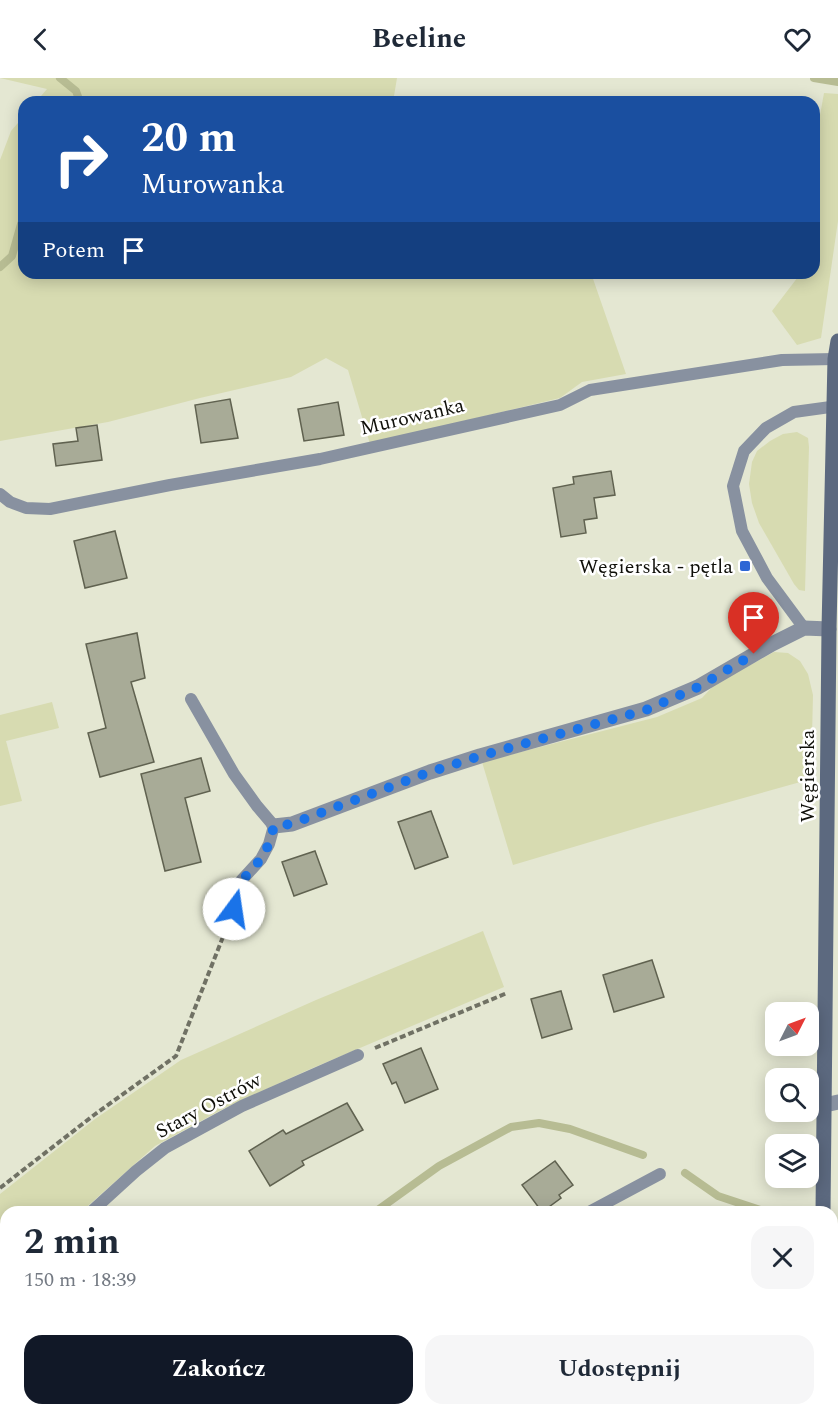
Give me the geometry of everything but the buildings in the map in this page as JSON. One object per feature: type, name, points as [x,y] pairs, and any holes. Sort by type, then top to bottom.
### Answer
[{"type":"main road","name":"Węgierska","points":[[824,1206],[832,1103],[833,805],[829,629],[836,407],[835,359],[838,341]]},
{"type":"street","points":[[274,826],[291,824],[430,772],[480,756],[646,710],[698,687],[804,628],[829,629]]},
{"type":"lane","name":"Murowanka","points":[[0,494],[10,502],[26,508],[50,508],[320,459],[560,405],[591,390],[782,360],[835,359]]},
{"type":"lane","points":[[804,628],[767,578],[742,531],[733,486],[744,451],[766,428],[794,412],[836,407]]},
{"type":"lane","points":[[191,699],[234,774],[274,826],[269,844],[261,859],[239,884]]},
{"type":"lane","name":"Stary Ostrów","points":[[98,1206],[165,1148],[242,1106],[358,1055]]},
{"type":"lane","points":[[600,1206],[660,1174]]},
{"type":"path","points":[[0,1188],[94,1115],[176,1056],[234,909],[239,884]]},
{"type":"path","points":[[358,1055],[507,993]]},
{"type":"green space","points":[[0,78],[397,78],[394,96],[41,96],[47,89]]},
{"type":"green space","points":[[824,93],[838,94],[838,221],[821,338],[797,345],[772,311],[796,279],[820,279],[820,115]]},
{"type":"green space","points":[[18,123],[18,279],[593,279],[626,374],[582,382],[560,398],[370,444],[348,370],[326,358],[291,377],[108,422],[0,441],[0,160],[11,131]]},
{"type":"green space","points":[[797,432],[808,438],[809,447],[805,591],[799,590],[794,584],[759,523],[752,503],[749,484],[752,462],[757,451],[783,434]]},
{"type":"green space","points":[[774,652],[788,653],[800,661],[808,674],[813,695],[811,779],[513,865],[482,762],[657,717],[702,698],[715,684]]},
{"type":"green space","points":[[52,702],[59,728],[6,741],[22,801],[0,806],[0,715]]},
{"type":"green space","points":[[483,931],[504,987],[308,1070],[225,1108],[155,1146],[88,1206],[0,1206],[0,1194],[95,1119],[181,1060],[316,1000]]},
{"type":"waterway","points":[[60,78],[76,91],[78,96]]},
{"type":"waterway","points":[[814,78],[838,82]]},
{"type":"waterway","points":[[0,267],[12,256],[18,235]]},
{"type":"waterway","points":[[383,1206],[439,1166],[511,1127],[539,1123],[570,1129],[643,1155]]},
{"type":"waterway","points":[[685,1173],[718,1196],[748,1206]]},
{"type":"place","name":"Węgierska - pętla","points":[[745,566]]},
{"type":"route","points":[[234,909],[239,884],[261,859],[269,844],[274,826],[291,824],[430,772],[480,756],[646,710],[698,687],[754,654]]}]
